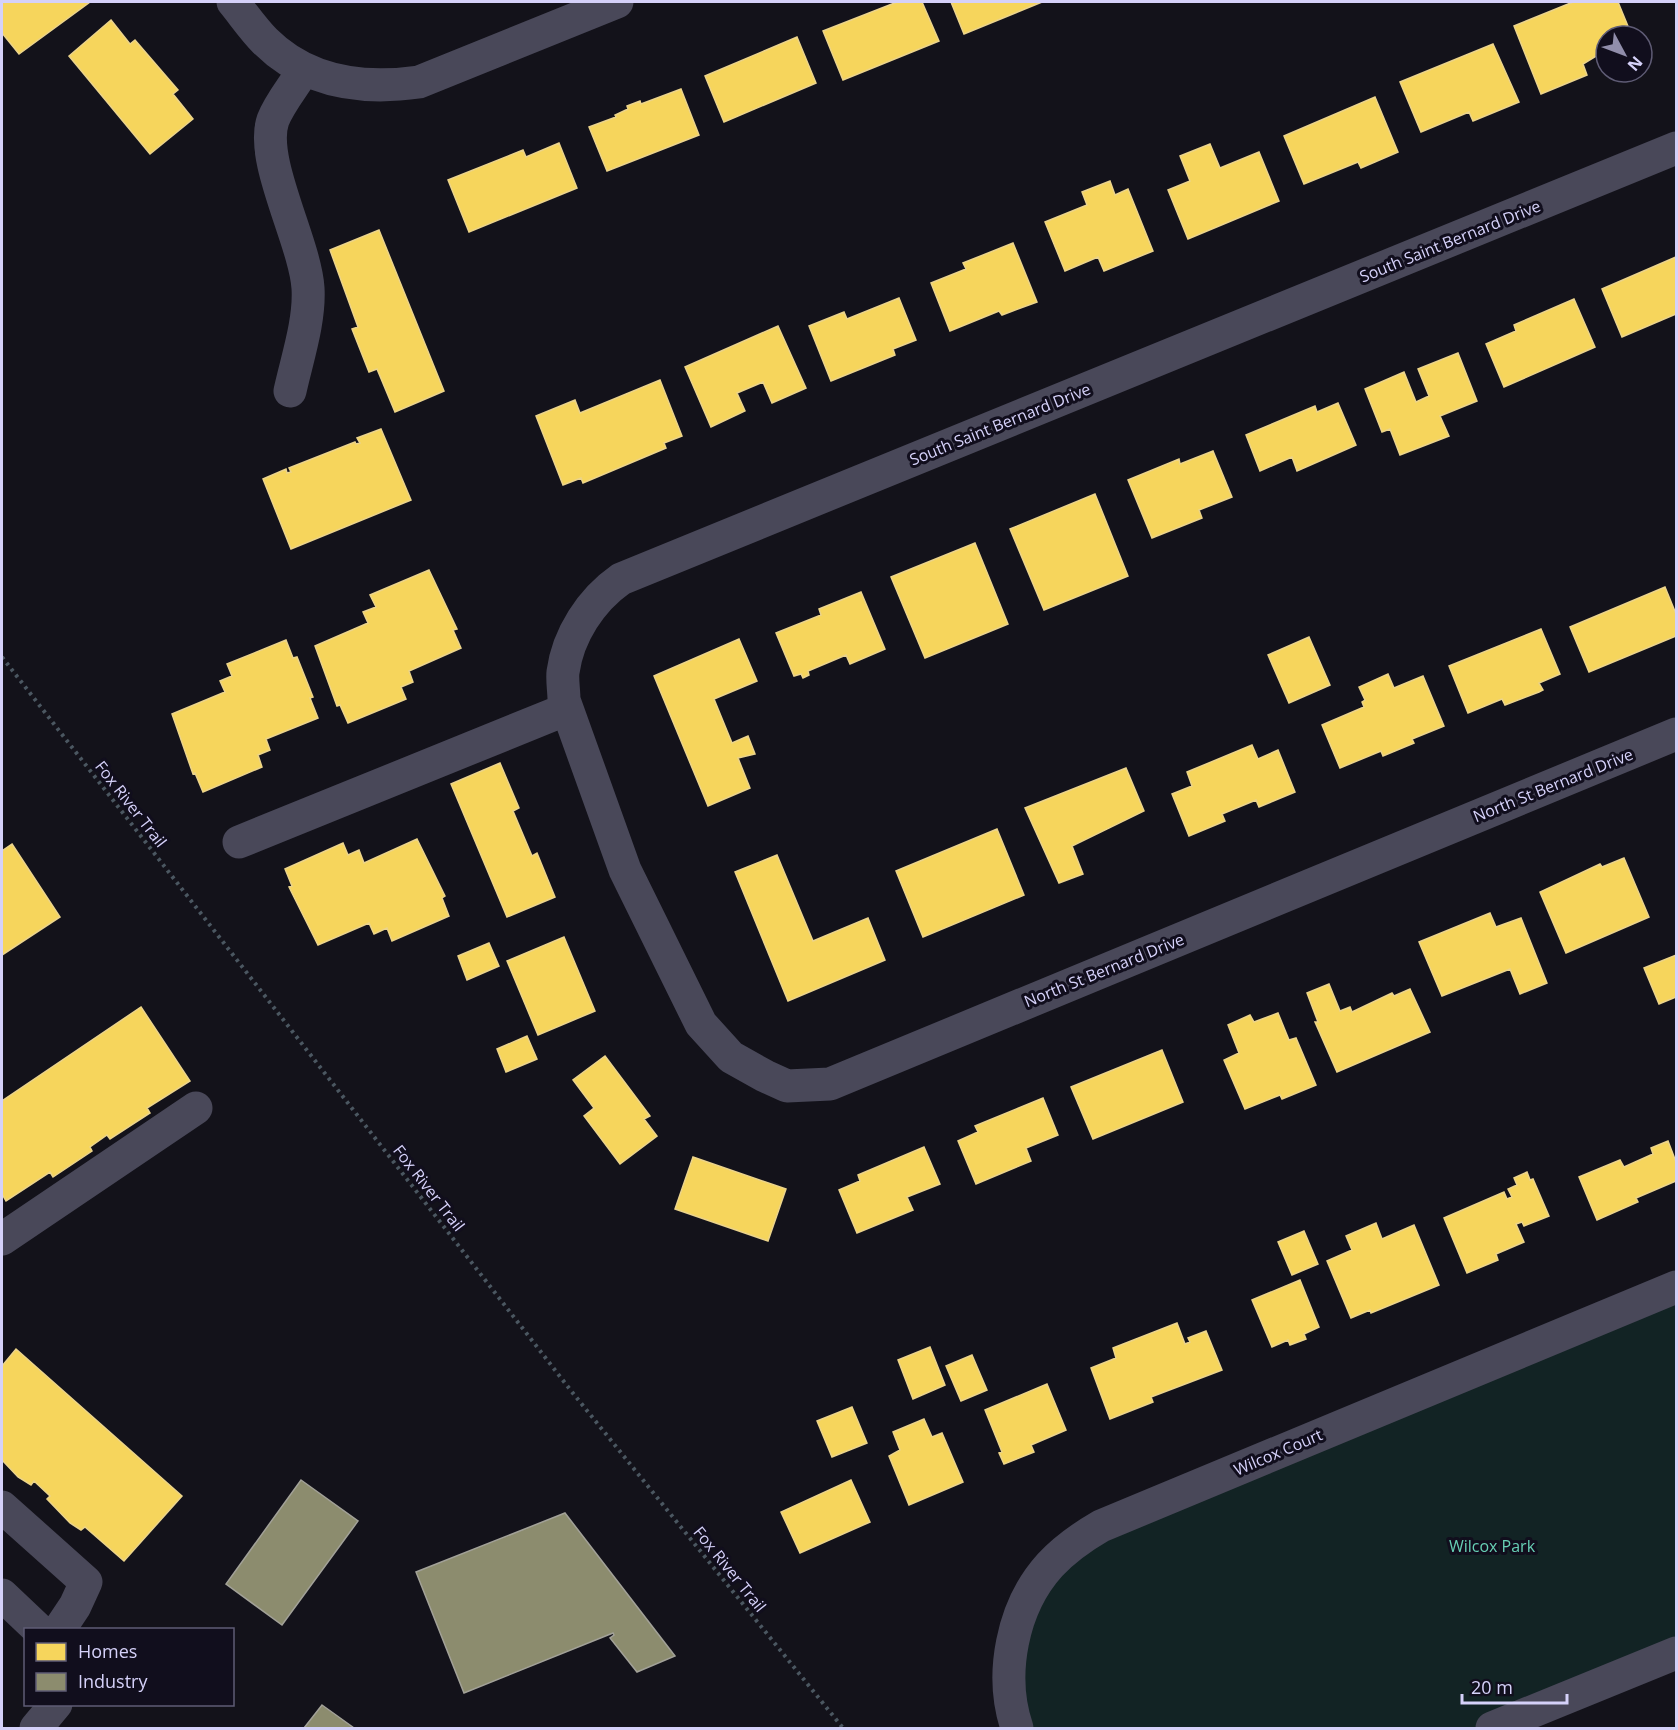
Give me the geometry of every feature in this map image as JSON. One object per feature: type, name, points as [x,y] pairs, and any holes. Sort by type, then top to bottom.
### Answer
[{"type":"street","points":[[233,2],[265,41],[304,69],[349,85],[385,87],[419,82],[617,2]]},
{"type":"street","points":[[290,391],[308,288],[300,248],[270,148],[273,120],[304,69]]},
{"type":"street","name":"South Saint Bernard Drive","points":[[625,870],[564,700],[563,672],[584,615],[605,590],[621,579],[1677,148]]},
{"type":"street","points":[[239,842],[567,709]]},
{"type":"street","name":"North St Bernard Drive","points":[[625,870],[701,1024],[731,1057],[787,1086],[830,1083],[1677,734]]},
{"type":"street","points":[[2,1239],[196,1108]]},
{"type":"street","name":"Wilcox Court","points":[[1017,1728],[1009,1686],[1011,1645],[1024,1605],[1049,1567],[1075,1542],[1101,1526],[1677,1287]]},
{"type":"street","points":[[2,1507],[86,1582],[75,1606],[60,1628]]},
{"type":"street","points":[[2,1595],[38,1628]]},
{"type":"street","points":[[1492,1728],[1677,1653]]},
{"type":"street","points":[[36,1728],[54,1706]]},
{"type":"path","name":"Fox River Trail","points":[[2,657],[572,1392],[843,1728]]},
{"type":"green space","name":"Wilcox Park","points":[[1676,1287],[1676,1653],[1492,1728],[1017,1728],[1009,1686],[1049,1567]]},
{"type":"building: Homes","points":[[2,2],[90,2],[19,54],[2,33]]},
{"type":"building: Homes","points":[[897,2],[922,2],[939,41],[843,80],[823,31]]},
{"type":"building: Homes","points":[[951,2],[1042,2],[964,34]]},
{"type":"building: Homes","points":[[1573,2],[1618,2],[1627,24],[1594,24],[1594,57],[1583,64],[1587,75],[1541,94],[1514,26]]},
{"type":"building: Homes","points":[[111,20],[130,44],[135,40],[178,90],[173,94],[193,119],[150,154],[69,56]]},
{"type":"building: Homes","points":[[797,37],[816,83],[724,122],[705,76]]},
{"type":"building: Homes","points":[[1493,44],[1519,102],[1473,121],[1469,112],[1421,132],[1400,82]]},
{"type":"building: Homes","points":[[681,89],[699,135],[607,171],[589,127],[616,117],[615,115],[628,109],[627,106],[640,101],[641,104]]},
{"type":"building: Homes","points":[[1375,97],[1398,152],[1361,168],[1358,162],[1304,184],[1284,136]]},
{"type":"building: Homes","points":[[559,143],[577,188],[469,232],[448,180],[523,150],[526,157]]},
{"type":"building: Homes","points":[[1210,144],[1220,168],[1259,152],[1279,201],[1188,239],[1168,190],[1190,181],[1180,156]]},
{"type":"building: Homes","points":[[1110,181],[1115,195],[1128,189],[1153,251],[1104,271],[1098,257],[1065,271],[1045,222],[1087,205],[1082,192]]},
{"type":"building: Homes","points":[[379,230],[444,391],[395,412],[377,369],[369,372],[352,329],[358,327],[330,250]]},
{"type":"building: Homes","points":[[1013,243],[1037,302],[1002,315],[999,311],[950,331],[931,283],[966,269],[963,263]]},
{"type":"building: Homes","points":[[1676,257],[1676,314],[1622,337],[1602,289]]},
{"type":"building: Homes","points":[[899,298],[916,340],[893,349],[895,355],[831,381],[809,326],[844,312],[847,319]]},
{"type":"building: Homes","points":[[1574,299],[1595,347],[1504,387],[1486,344],[1516,331],[1514,325]]},
{"type":"building: Homes","points":[[778,326],[806,388],[772,403],[763,382],[737,393],[745,411],[711,427],[685,367]]},
{"type":"building: Homes","points":[[1458,353],[1477,401],[1440,416],[1449,436],[1400,455],[1390,429],[1382,432],[1365,389],[1404,372],[1416,402],[1429,396],[1418,369]]},
{"type":"building: Homes","points":[[660,380],[682,436],[664,443],[666,448],[583,483],[581,478],[563,485],[536,416],[575,400],[580,413]]},
{"type":"building: Homes","points":[[1338,403],[1356,445],[1297,471],[1292,457],[1260,471],[1246,435],[1315,406],[1317,412]]},
{"type":"building: Homes","points":[[381,429],[411,500],[291,549],[263,479],[286,469],[287,473],[291,472],[289,468],[355,442],[360,443],[357,438]]},
{"type":"building: Homes","points":[[1213,451],[1232,497],[1199,510],[1202,518],[1152,538],[1128,480],[1179,459],[1180,464]]},
{"type":"building: Homes","points":[[1095,494],[1128,576],[1044,610],[1010,529]]},
{"type":"building: Homes","points":[[975,543],[1008,624],[925,658],[891,577]]},
{"type":"building: Homes","points":[[429,570],[457,629],[453,630],[461,648],[409,671],[413,682],[401,687],[406,699],[348,723],[340,705],[337,706],[315,646],[368,623],[363,612],[376,607],[370,595]]},
{"type":"building: Homes","points":[[1665,587],[1676,614],[1676,636],[1589,672],[1570,627]]},
{"type":"building: Homes","points":[[861,592],[885,649],[850,664],[846,655],[808,671],[809,675],[803,678],[801,674],[794,676],[776,633],[821,615],[819,609]]},
{"type":"building: Homes","points":[[1541,629],[1560,674],[1539,683],[1543,690],[1539,692],[1505,705],[1502,699],[1468,713],[1449,666]]},
{"type":"building: Homes","points":[[1309,637],[1330,685],[1289,703],[1268,655]]},
{"type":"building: Homes","points":[[739,639],[757,681],[714,699],[732,743],[748,736],[755,754],[738,758],[750,788],[708,806],[654,676]]},
{"type":"building: Homes","points":[[286,640],[293,658],[297,657],[313,697],[310,698],[318,718],[266,739],[270,750],[258,755],[262,767],[203,792],[195,773],[193,774],[172,714],[225,692],[220,681],[232,676],[227,664]]},
{"type":"building: Homes","points":[[1388,674],[1394,688],[1423,676],[1444,726],[1412,739],[1414,743],[1383,756],[1381,751],[1340,768],[1322,725],[1364,707],[1362,702],[1365,700],[1359,687]]},
{"type":"building: Homes","points":[[1252,745],[1258,759],[1278,750],[1295,792],[1259,807],[1256,800],[1222,814],[1225,821],[1189,836],[1172,794],[1192,786],[1187,772]]},
{"type":"building: Homes","points":[[500,763],[519,808],[513,811],[532,856],[537,853],[555,897],[507,917],[451,784]]},
{"type":"building: Homes","points":[[1126,768],[1144,811],[1072,846],[1083,874],[1059,883],[1025,808]]},
{"type":"building: Homes","points":[[997,829],[1024,895],[923,937],[896,871]]},
{"type":"building: Homes","points":[[417,839],[445,896],[442,898],[449,916],[392,941],[387,928],[374,934],[369,923],[318,945],[289,887],[292,886],[285,869],[343,843],[348,855],[359,850],[364,863]]},
{"type":"building: Homes","points":[[12,844],[60,917],[2,955],[2,851]]},
{"type":"building: Homes","points":[[777,855],[813,941],[868,918],[885,960],[788,1001],[735,872]]},
{"type":"building: Homes","points":[[1624,858],[1649,917],[1566,953],[1540,892],[1600,864],[1602,867]]},
{"type":"building: Homes","points":[[1490,913],[1496,927],[1521,918],[1547,983],[1520,994],[1510,969],[1442,996],[1419,942]]},
{"type":"building: Homes","points":[[564,937],[595,1011],[538,1035],[507,961]]},
{"type":"building: Homes","points":[[489,943],[499,966],[467,980],[458,956]]},
{"type":"building: Homes","points":[[1676,955],[1676,997],[1659,1004],[1644,968]]},
{"type":"building: Homes","points":[[1329,984],[1340,1011],[1350,1007],[1352,1012],[1392,993],[1394,996],[1410,989],[1430,1032],[1337,1072],[1315,1022],[1318,1022],[1307,993]]},
{"type":"building: Homes","points":[[141,1007],[190,1081],[147,1108],[150,1113],[110,1139],[107,1135],[90,1147],[92,1151],[53,1177],[50,1172],[6,1201],[2,1194],[2,1101]]},
{"type":"building: Homes","points":[[1278,1013],[1289,1040],[1296,1038],[1316,1085],[1282,1099],[1280,1095],[1245,1109],[1224,1060],[1239,1053],[1228,1025],[1250,1015],[1254,1022]]},
{"type":"building: Homes","points":[[527,1036],[537,1059],[506,1072],[497,1049]]},
{"type":"building: Homes","points":[[1162,1050],[1183,1102],[1093,1139],[1071,1087]]},
{"type":"building: Homes","points":[[605,1056],[650,1116],[644,1119],[657,1136],[620,1164],[584,1116],[594,1108],[573,1080]]},
{"type":"building: Homes","points":[[1043,1098],[1058,1135],[1026,1148],[1031,1161],[976,1184],[958,1141],[978,1132],[975,1126]]},
{"type":"building: Homes","points":[[1668,1141],[1676,1162],[1676,1181],[1636,1198],[1638,1202],[1597,1220],[1579,1177],[1620,1160],[1624,1167],[1653,1154],[1651,1148]]},
{"type":"building: Homes","points":[[924,1147],[940,1184],[907,1197],[913,1210],[857,1233],[839,1190],[860,1181],[858,1175]]},
{"type":"building: Homes","points":[[693,1157],[786,1189],[768,1241],[675,1209]]},
{"type":"building: Homes","points":[[1527,1172],[1530,1180],[1533,1179],[1549,1216],[1524,1226],[1522,1222],[1516,1224],[1524,1242],[1496,1254],[1498,1260],[1467,1273],[1444,1218],[1504,1192],[1507,1199],[1512,1197],[1508,1189],[1517,1185],[1514,1178]]},
{"type":"building: Homes","points":[[1376,1223],[1382,1239],[1414,1225],[1439,1285],[1371,1313],[1370,1310],[1351,1318],[1327,1261],[1352,1250],[1346,1236]]},
{"type":"building: Homes","points":[[1304,1231],[1318,1264],[1292,1275],[1278,1242]]},
{"type":"building: Homes","points":[[1300,1280],[1319,1327],[1304,1334],[1306,1339],[1290,1345],[1288,1340],[1272,1347],[1252,1300]]},
{"type":"building: Homes","points":[[1177,1323],[1185,1344],[1190,1342],[1188,1338],[1206,1331],[1222,1370],[1151,1397],[1153,1402],[1110,1419],[1091,1368],[1116,1358],[1113,1348]]},
{"type":"building: Homes","points":[[930,1347],[945,1385],[913,1399],[898,1360]]},
{"type":"building: Homes","points":[[16,1349],[182,1496],[124,1561],[85,1527],[81,1530],[70,1523],[47,1499],[50,1496],[34,1481],[31,1485],[18,1477],[2,1460],[2,1366]]},
{"type":"building: Homes","points":[[972,1355],[987,1390],[961,1401],[946,1366]]},
{"type":"building: Homes","points":[[1047,1384],[1066,1430],[1031,1445],[1034,1452],[1004,1464],[999,1453],[1002,1452],[985,1410]]},
{"type":"building: Homes","points":[[852,1407],[867,1443],[832,1457],[817,1421]]},
{"type":"building: Homes","points":[[924,1419],[932,1437],[942,1433],[963,1482],[909,1505],[889,1456],[900,1450],[893,1432]]},
{"type":"building: Homes","points":[[851,1480],[870,1522],[800,1553],[781,1512]]},
{"type":"building: Industry","points":[[301,1480],[358,1521],[282,1625],[226,1584]]},
{"type":"building: Industry","points":[[565,1513],[675,1656],[637,1672],[610,1638],[614,1635],[613,1633],[464,1693],[416,1572]]},
{"type":"building: Industry","points":[[322,1705],[336,1715],[354,1728],[304,1728]]}]
